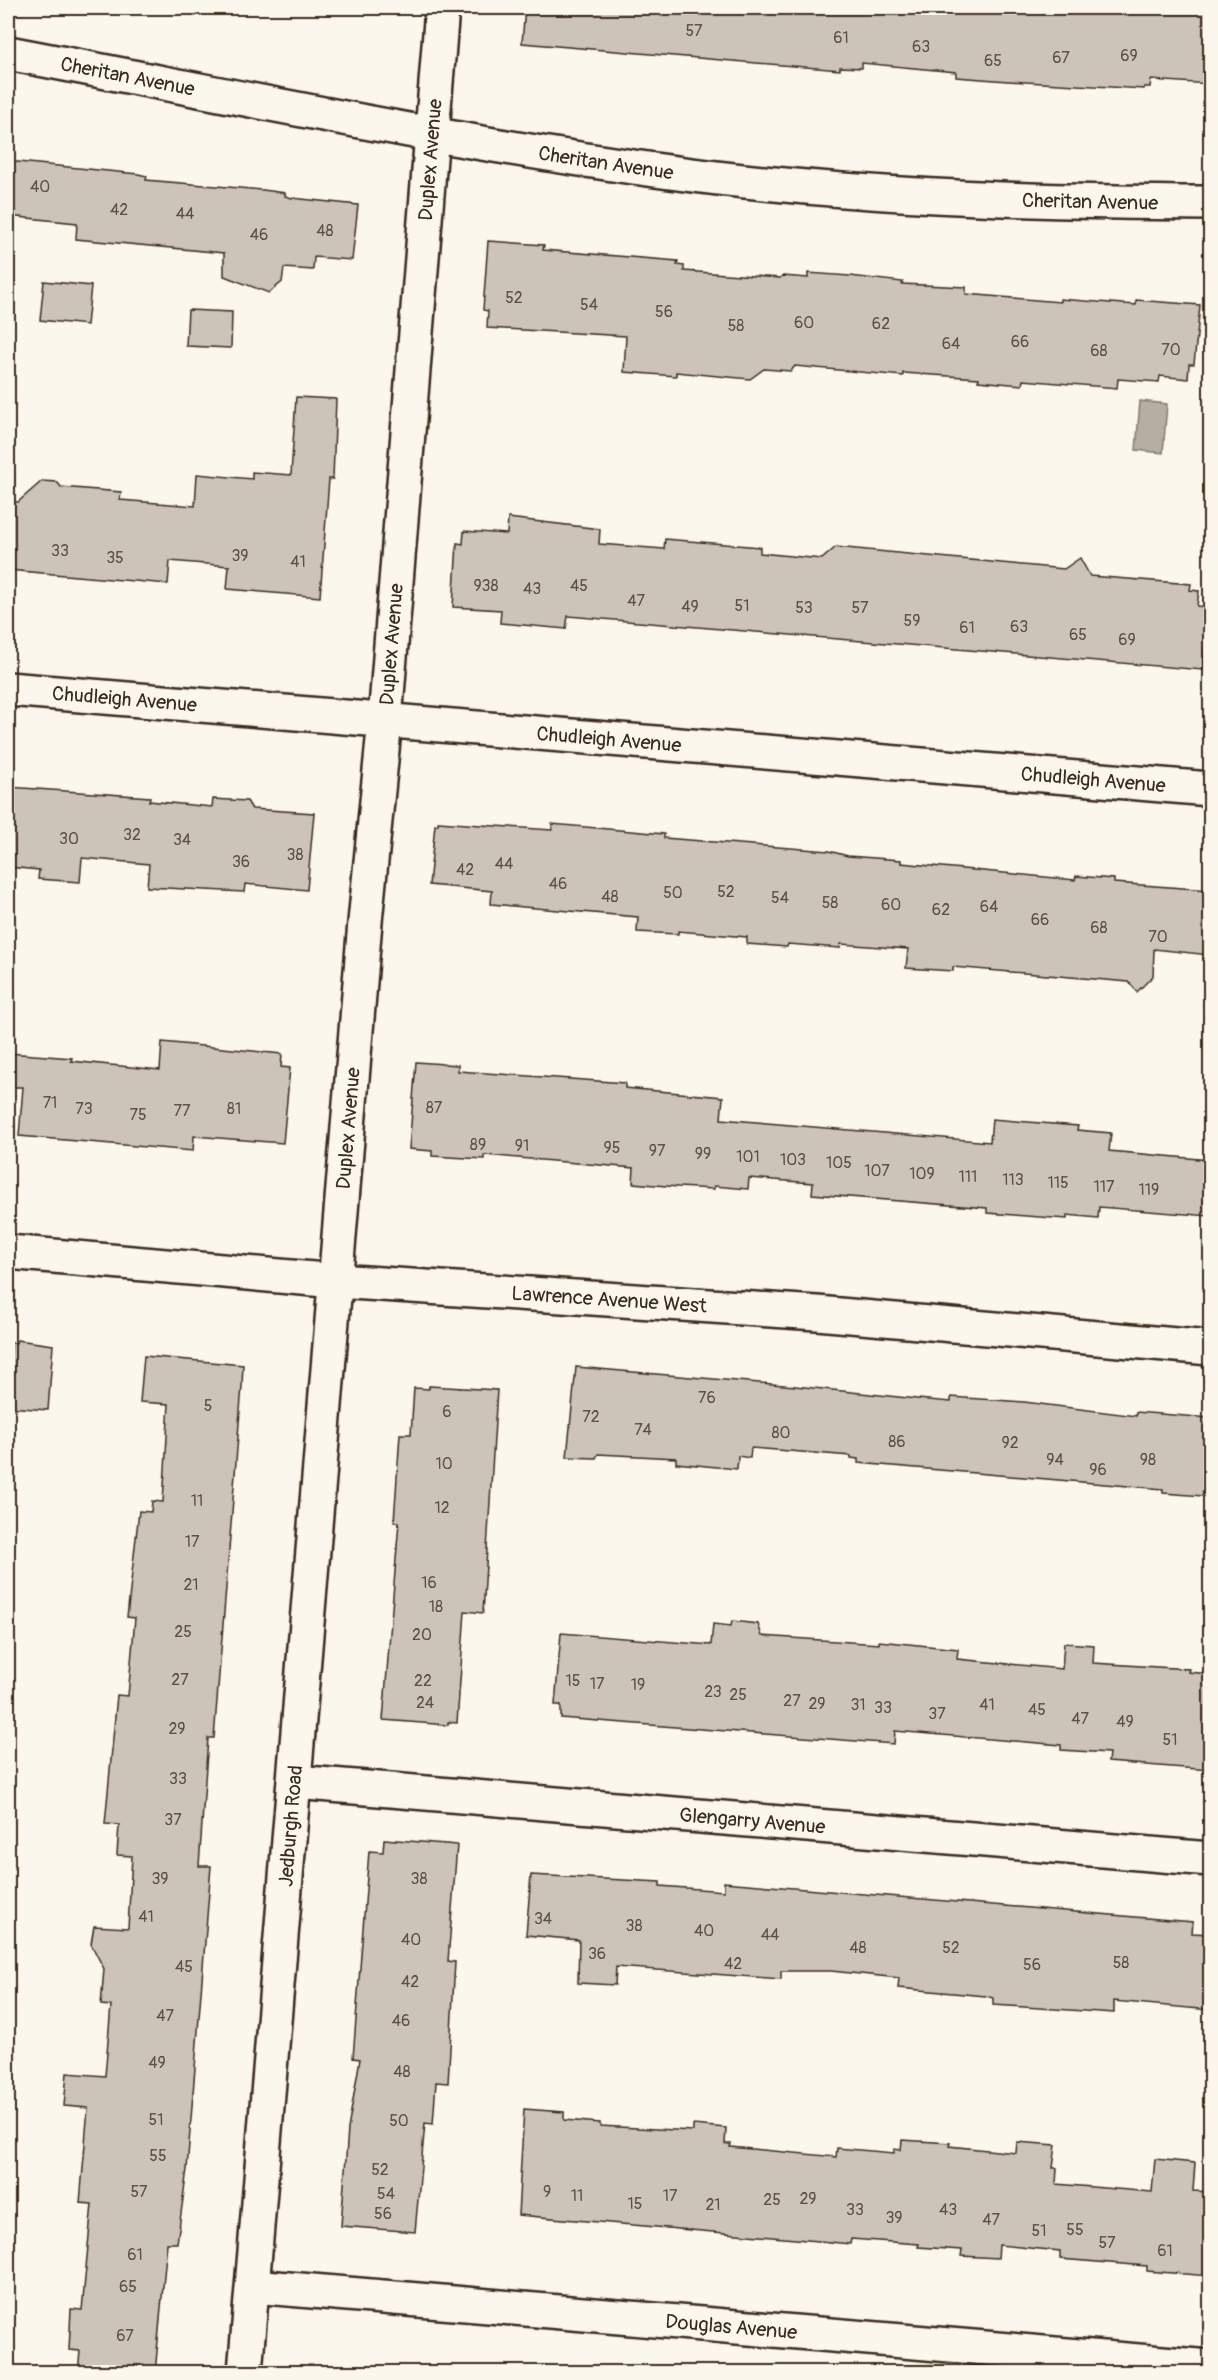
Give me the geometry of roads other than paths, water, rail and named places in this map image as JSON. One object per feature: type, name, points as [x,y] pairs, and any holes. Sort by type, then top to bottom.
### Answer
[{"type":"street","name":"Duplex Avenue","points":[[336,1281],[365,922],[385,720],[442,8]]},
{"type":"street","name":"Cheritan Avenue","points":[[8,53],[431,133],[662,171],[804,187],[896,194],[1078,203],[1210,202]]},
{"type":"street","name":"Chudleigh Avenue","points":[[8,689],[1210,789]]},
{"type":"street","name":"Lawrence Avenue West","points":[[8,1252],[336,1281],[817,1313],[1210,1348]]},
{"type":"street","name":"Jedburgh Road","points":[[245,2373],[336,1281]]},
{"type":"street","name":"Glengarry Avenue","points":[[295,1782],[1210,1859]]},
{"type":"street","name":"Douglas Avenue","points":[[253,2286],[1210,2367]]}]
